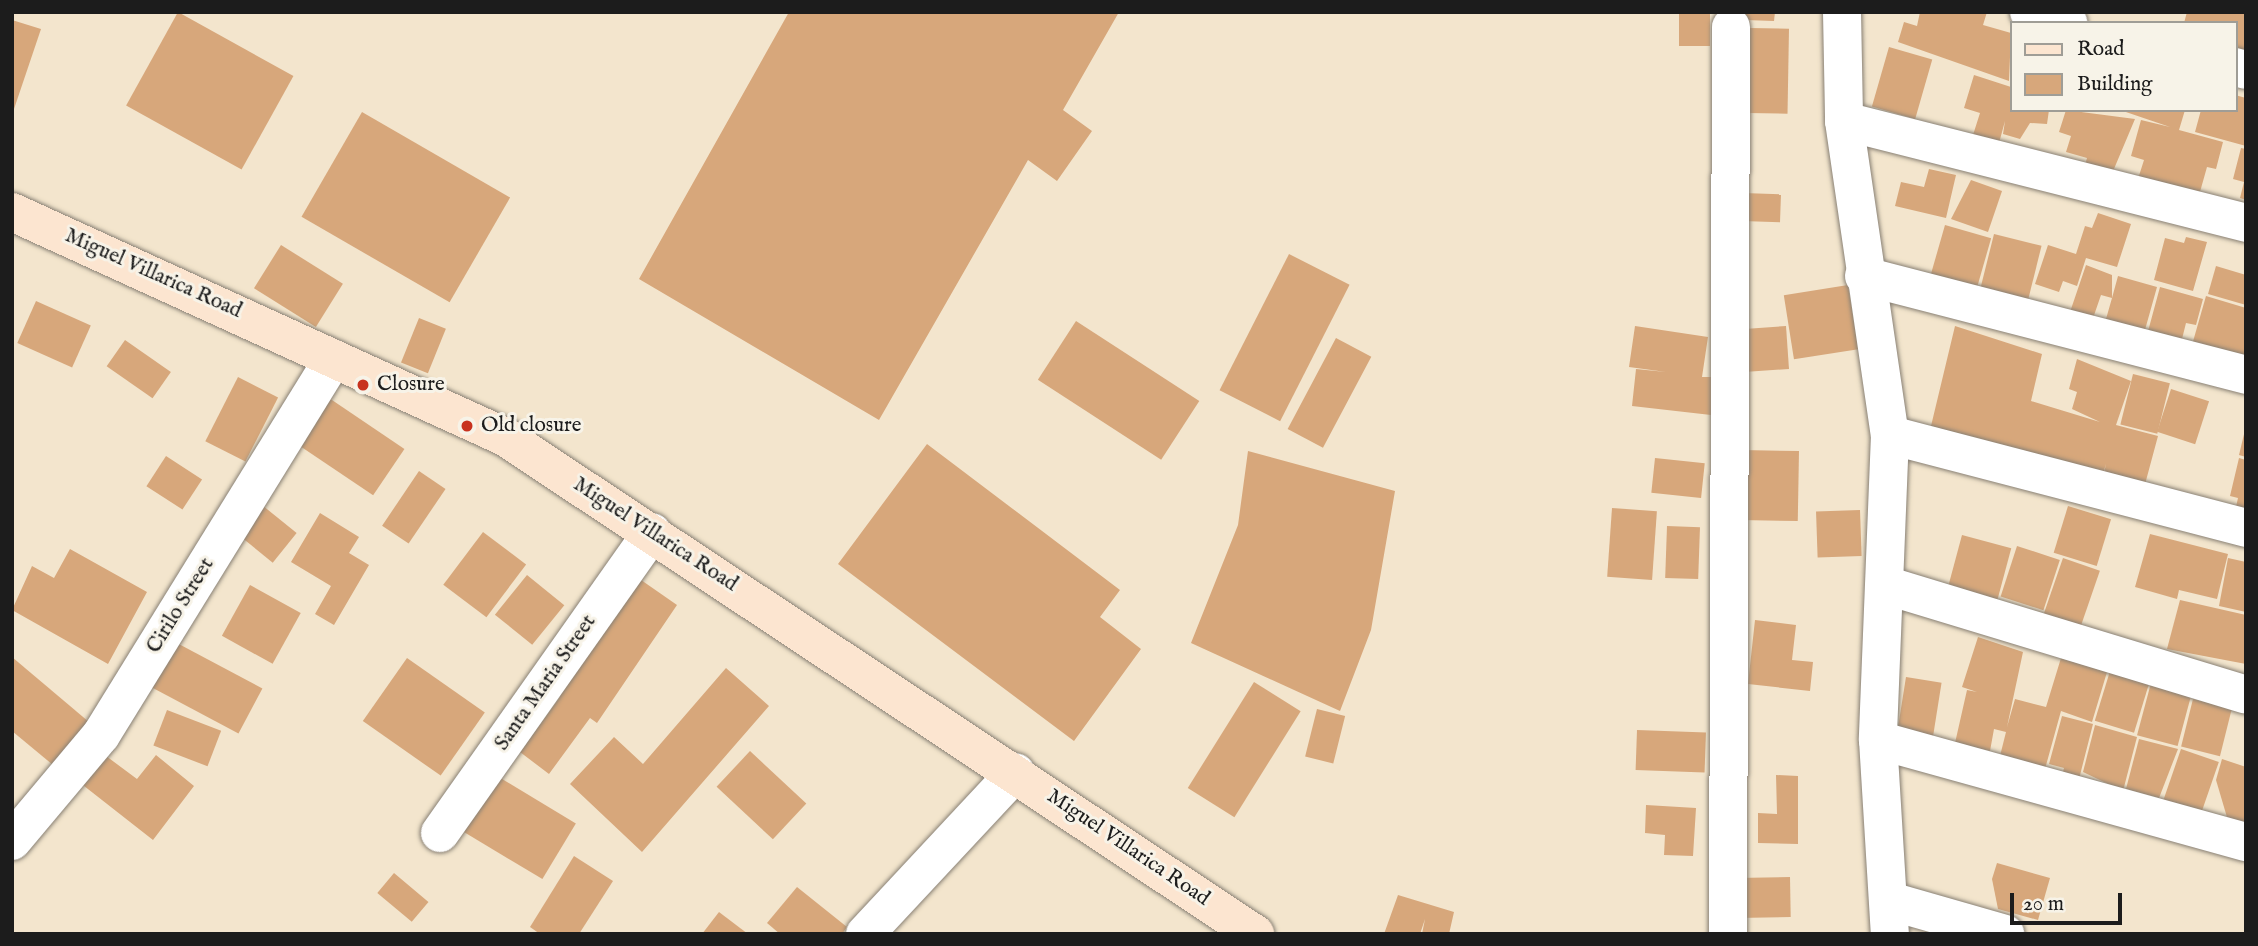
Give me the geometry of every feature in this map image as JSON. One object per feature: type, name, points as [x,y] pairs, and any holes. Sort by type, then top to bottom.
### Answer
[{"type":"main road","name":"Miguel Villarica Road","points":[[12,212],[505,438],[1016,772],[1255,934]]},
{"type":"street","points":[[1842,12],[1843,121],[1864,276],[1890,435],[1878,740],[1890,917],[2005,934]]},
{"type":"street","points":[[2029,12],[2061,21]]},
{"type":"street","points":[[1728,934],[1731,27]]},
{"type":"street","points":[[1843,121],[2246,223]]},
{"type":"street","points":[[1864,276],[2246,375]]},
{"type":"street","name":"Cirilo Street","points":[[12,841],[101,736],[333,359]]},
{"type":"street","points":[[1890,435],[2246,528]]},
{"type":"street","name":"Santa Maria Street","points":[[440,833],[652,532]]},
{"type":"street","points":[[1885,585],[2246,695]]},
{"type":"street","points":[[1878,740],[2246,842]]},
{"type":"street","points":[[865,934],[1016,772]]},
{"type":"building","points":[[178,12],[293,76],[242,170],[126,106]]},
{"type":"building","points":[[789,12],[1119,12],[1063,110],[1092,131],[1057,181],[1028,160],[879,420],[639,279]]},
{"type":"building","points":[[1679,12],[1710,12],[1710,46],[1679,46]]},
{"type":"building","points":[[1746,12],[1775,12],[1774,21],[1745,20]]},
{"type":"building","points":[[1920,12],[1987,12],[1983,25],[2010,33],[2009,81],[1898,42],[1904,22],[1917,26]]},
{"type":"building","points":[[2187,12],[2246,12],[2244,53],[2237,51],[2237,21],[2185,21]]},
{"type":"building","points":[[12,20],[41,29],[14,109],[12,108]]},
{"type":"building","points":[[1749,28],[1789,29],[1788,114],[1748,113]]},
{"type":"building","points":[[1889,47],[1932,59],[1915,119],[1872,107]]},
{"type":"building","points":[[1974,75],[2010,87],[2010,112],[2049,112],[2047,124],[2030,123],[2020,139],[2003,134],[2005,121],[1999,143],[1973,135],[1980,113],[1964,108]]},
{"type":"building","points":[[2237,96],[2246,98],[2246,146],[2195,132],[2200,112],[2237,112]]},
{"type":"building","points":[[362,112],[510,197],[450,302],[302,217]]},
{"type":"building","points":[[2065,112],[2135,119],[2111,176],[2084,168],[2087,158],[2066,152],[2071,136],[2059,132]]},
{"type":"building","points":[[2126,112],[2184,112],[2179,130],[2223,142],[2216,169],[2207,167],[2198,199],[2137,182],[2144,160],[2131,156],[2141,120],[2170,127]]},
{"type":"building","points":[[2241,148],[2246,149],[2246,200],[2240,198],[2244,182],[2233,179]]},
{"type":"building","points":[[1929,169],[1956,175],[1946,218],[1895,206],[1901,182],[1924,187]]},
{"type":"building","points":[[1971,180],[2002,191],[1988,232],[1951,219]]},
{"type":"building","points":[[1743,193],[1781,194],[1780,222],[1742,221]]},
{"type":"building","points":[[2098,213],[2131,224],[2117,267],[2086,258],[2077,286],[2063,281],[2059,292],[2035,284],[2048,245],[2076,254],[2085,226],[2092,228]]},
{"type":"building","points":[[1945,225],[1991,238],[1977,288],[1931,275]]},
{"type":"building","points":[[1994,234],[2042,246],[2028,302],[1980,290]]},
{"type":"building","points":[[2186,237],[2207,242],[2193,291],[2154,280],[2165,238],[2184,243]]},
{"type":"building","points":[[281,245],[343,284],[316,327],[254,288]]},
{"type":"building","points":[[1289,254],[1350,285],[1280,421],[1220,390]]},
{"type":"building","points":[[2086,265],[2112,275],[2112,298],[2101,295],[2091,324],[2069,315]]},
{"type":"building","points":[[2216,266],[2246,275],[2246,305],[2208,294]]},
{"type":"building","points":[[2118,276],[2157,287],[2143,337],[2104,326]]},
{"type":"building","points":[[1848,285],[1858,349],[1794,359],[1784,295]]},
{"type":"building","points":[[2160,287],[2203,299],[2196,325],[2186,323],[2181,343],[2147,335]]},
{"type":"building","points":[[2206,296],[2246,308],[2246,360],[2192,345]]},
{"type":"building","points":[[36,301],[91,325],[72,367],[17,343]]},
{"type":"building","points":[[419,318],[446,329],[428,373],[401,363]]},
{"type":"building","points":[[1076,321],[1199,401],[1161,460],[1038,380]]},
{"type":"building","points":[[1635,326],[1708,337],[1702,377],[1715,377],[1711,415],[1632,406],[1636,369],[1666,372],[1629,367]]},
{"type":"building","points":[[1786,326],[1789,369],[1744,372],[1741,329]]},
{"type":"building","points":[[1955,326],[2042,354],[2031,401],[2100,422],[2072,409],[2077,392],[2069,389],[2077,359],[2131,381],[2116,425],[2158,436],[2144,488],[2103,477],[2106,464],[2102,477],[1931,426]]},
{"type":"building","points":[[1336,338],[1371,357],[1323,448],[1288,429]]},
{"type":"building","points":[[125,340],[171,372],[153,398],[107,366]]},
{"type":"building","points":[[2133,374],[2170,383],[2157,434],[2120,424]]},
{"type":"building","points":[[238,377],[278,397],[245,462],[205,441]]},
{"type":"building","points":[[2171,389],[2209,401],[2195,444],[2157,432]]},
{"type":"building","points":[[329,398],[404,449],[373,495],[298,444]]},
{"type":"building","points":[[2246,430],[2246,457],[2239,455]]},
{"type":"building","points":[[927,444],[1120,590],[1100,617],[1141,649],[1074,741],[838,564]]},
{"type":"building","points":[[1741,450],[1799,451],[1798,521],[1740,520]]},
{"type":"building","points":[[1248,451],[1395,491],[1371,630],[1340,711],[1191,643],[1238,525]]},
{"type":"building","points":[[166,456],[202,479],[182,510],[146,486]]},
{"type":"building","points":[[1655,458],[1705,463],[1701,498],[1651,493]]},
{"type":"building","points":[[2239,458],[2246,460],[2246,514],[2235,511],[2238,498],[2230,496]]},
{"type":"building","points":[[419,471],[446,489],[409,544],[382,526]]},
{"type":"building","points":[[257,501],[297,533],[273,563],[233,531]]},
{"type":"building","points":[[2068,506],[2111,519],[2097,566],[2054,553]]},
{"type":"building","points":[[1612,508],[1657,511],[1652,580],[1607,577]]},
{"type":"building","points":[[1860,510],[1862,556],[1818,558],[1816,512]]},
{"type":"building","points":[[320,513],[359,537],[349,553],[369,565],[334,625],[315,614],[331,586],[291,562]]},
{"type":"building","points":[[1667,526],[1700,527],[1698,579],[1665,578]]},
{"type":"building","points":[[483,532],[526,564],[486,617],[443,585]]},
{"type":"building","points":[[2150,534],[2228,554],[2217,599],[2179,590],[2177,599],[2135,587]]},
{"type":"building","points":[[1962,535],[2011,548],[1997,602],[1948,589]]},
{"type":"building","points":[[2017,546],[2060,560],[2043,610],[2001,596]]},
{"type":"building","points":[[70,549],[147,592],[108,664],[12,610],[32,566],[54,578]]},
{"type":"building","points":[[2063,558],[2100,571],[2081,626],[2044,614]]},
{"type":"building","points":[[2228,558],[2246,562],[2246,612],[2219,606]]},
{"type":"building","points":[[631,573],[677,605],[597,723],[590,718],[549,774],[520,752],[560,697],[550,690]]},
{"type":"building","points":[[527,575],[564,605],[532,645],[495,615]]},
{"type":"building","points":[[250,585],[301,613],[273,664],[222,636]]},
{"type":"building","points":[[2180,600],[2246,615],[2246,664],[2167,649]]},
{"type":"building","points":[[1755,620],[1796,625],[1792,660],[1813,662],[1810,691],[1748,684]]},
{"type":"building","points":[[1978,637],[2023,652],[2007,727],[2015,699],[2046,707],[2061,658],[2107,672],[2092,722],[2061,711],[2045,769],[2000,756],[2006,732],[1994,729],[1990,751],[1955,743],[1967,690],[1977,692],[1962,687]]},
{"type":"building","points":[[175,642],[262,688],[238,734],[151,687]]},
{"type":"building","points":[[12,657],[89,722],[53,765],[12,731]]},
{"type":"building","points":[[407,658],[485,712],[441,776],[363,721]]},
{"type":"building","points":[[726,668],[769,706],[642,852],[570,784],[614,737],[643,764]]},
{"type":"building","points":[[2110,671],[2149,683],[2134,733],[2095,721]]},
{"type":"building","points":[[1906,677],[1942,683],[1932,744],[1896,738]]},
{"type":"building","points":[[1254,682],[1301,711],[1234,817],[1188,788]]},
{"type":"building","points":[[2151,683],[2192,694],[2178,746],[2137,735]]},
{"type":"building","points":[[2193,699],[2232,709],[2220,756],[2181,747]]},
{"type":"building","points":[[1317,709],[1345,716],[1333,764],[1305,757]]},
{"type":"building","points":[[167,710],[221,731],[208,766],[153,745]]},
{"type":"building","points":[[2062,716],[2093,724],[2078,783],[2061,779],[2064,768],[2049,764]]},
{"type":"building","points":[[2095,725],[2137,737],[2123,791],[2083,772]]},
{"type":"building","points":[[1637,730],[1706,732],[1705,772],[1636,770]]},
{"type":"building","points":[[2139,739],[2178,749],[2159,798],[2126,789]]},
{"type":"building","points":[[2181,749],[2219,762],[2201,813],[2163,800]]},
{"type":"building","points":[[750,751],[806,804],[773,839],[717,787]]},
{"type":"building","points":[[102,753],[137,779],[156,755],[194,786],[153,840],[79,782]]},
{"type":"building","points":[[2222,759],[2246,767],[2246,826],[2229,824],[2216,780]]},
{"type":"building","points":[[1776,775],[1798,776],[1798,844],[1758,843],[1758,813],[1777,814]]},
{"type":"building","points":[[497,776],[576,823],[542,879],[464,832]]},
{"type":"building","points":[[1646,805],[1696,808],[1693,856],[1664,855],[1665,835],[1645,833]]},
{"type":"building","points":[[574,856],[613,881],[579,934],[540,934],[530,927]]},
{"type":"building","points":[[1997,863],[2050,878],[2038,920],[1998,909],[1992,879]]},
{"type":"building","points":[[394,873],[428,902],[412,922],[377,893]]},
{"type":"building","points":[[1790,877],[1791,917],[1737,918],[1736,878]]},
{"type":"building","points":[[797,887],[847,927],[842,934],[780,934],[767,923]]},
{"type":"building","points":[[1398,895],[1454,912],[1449,934],[1422,934],[1425,919],[1420,934],[1384,934]]},
{"type":"building","points":[[719,912],[748,934],[702,934]]},
{"type":"place","name":"Closure","points":[[363,385]]},
{"type":"place","name":"Old closure","points":[[467,426]]}]
